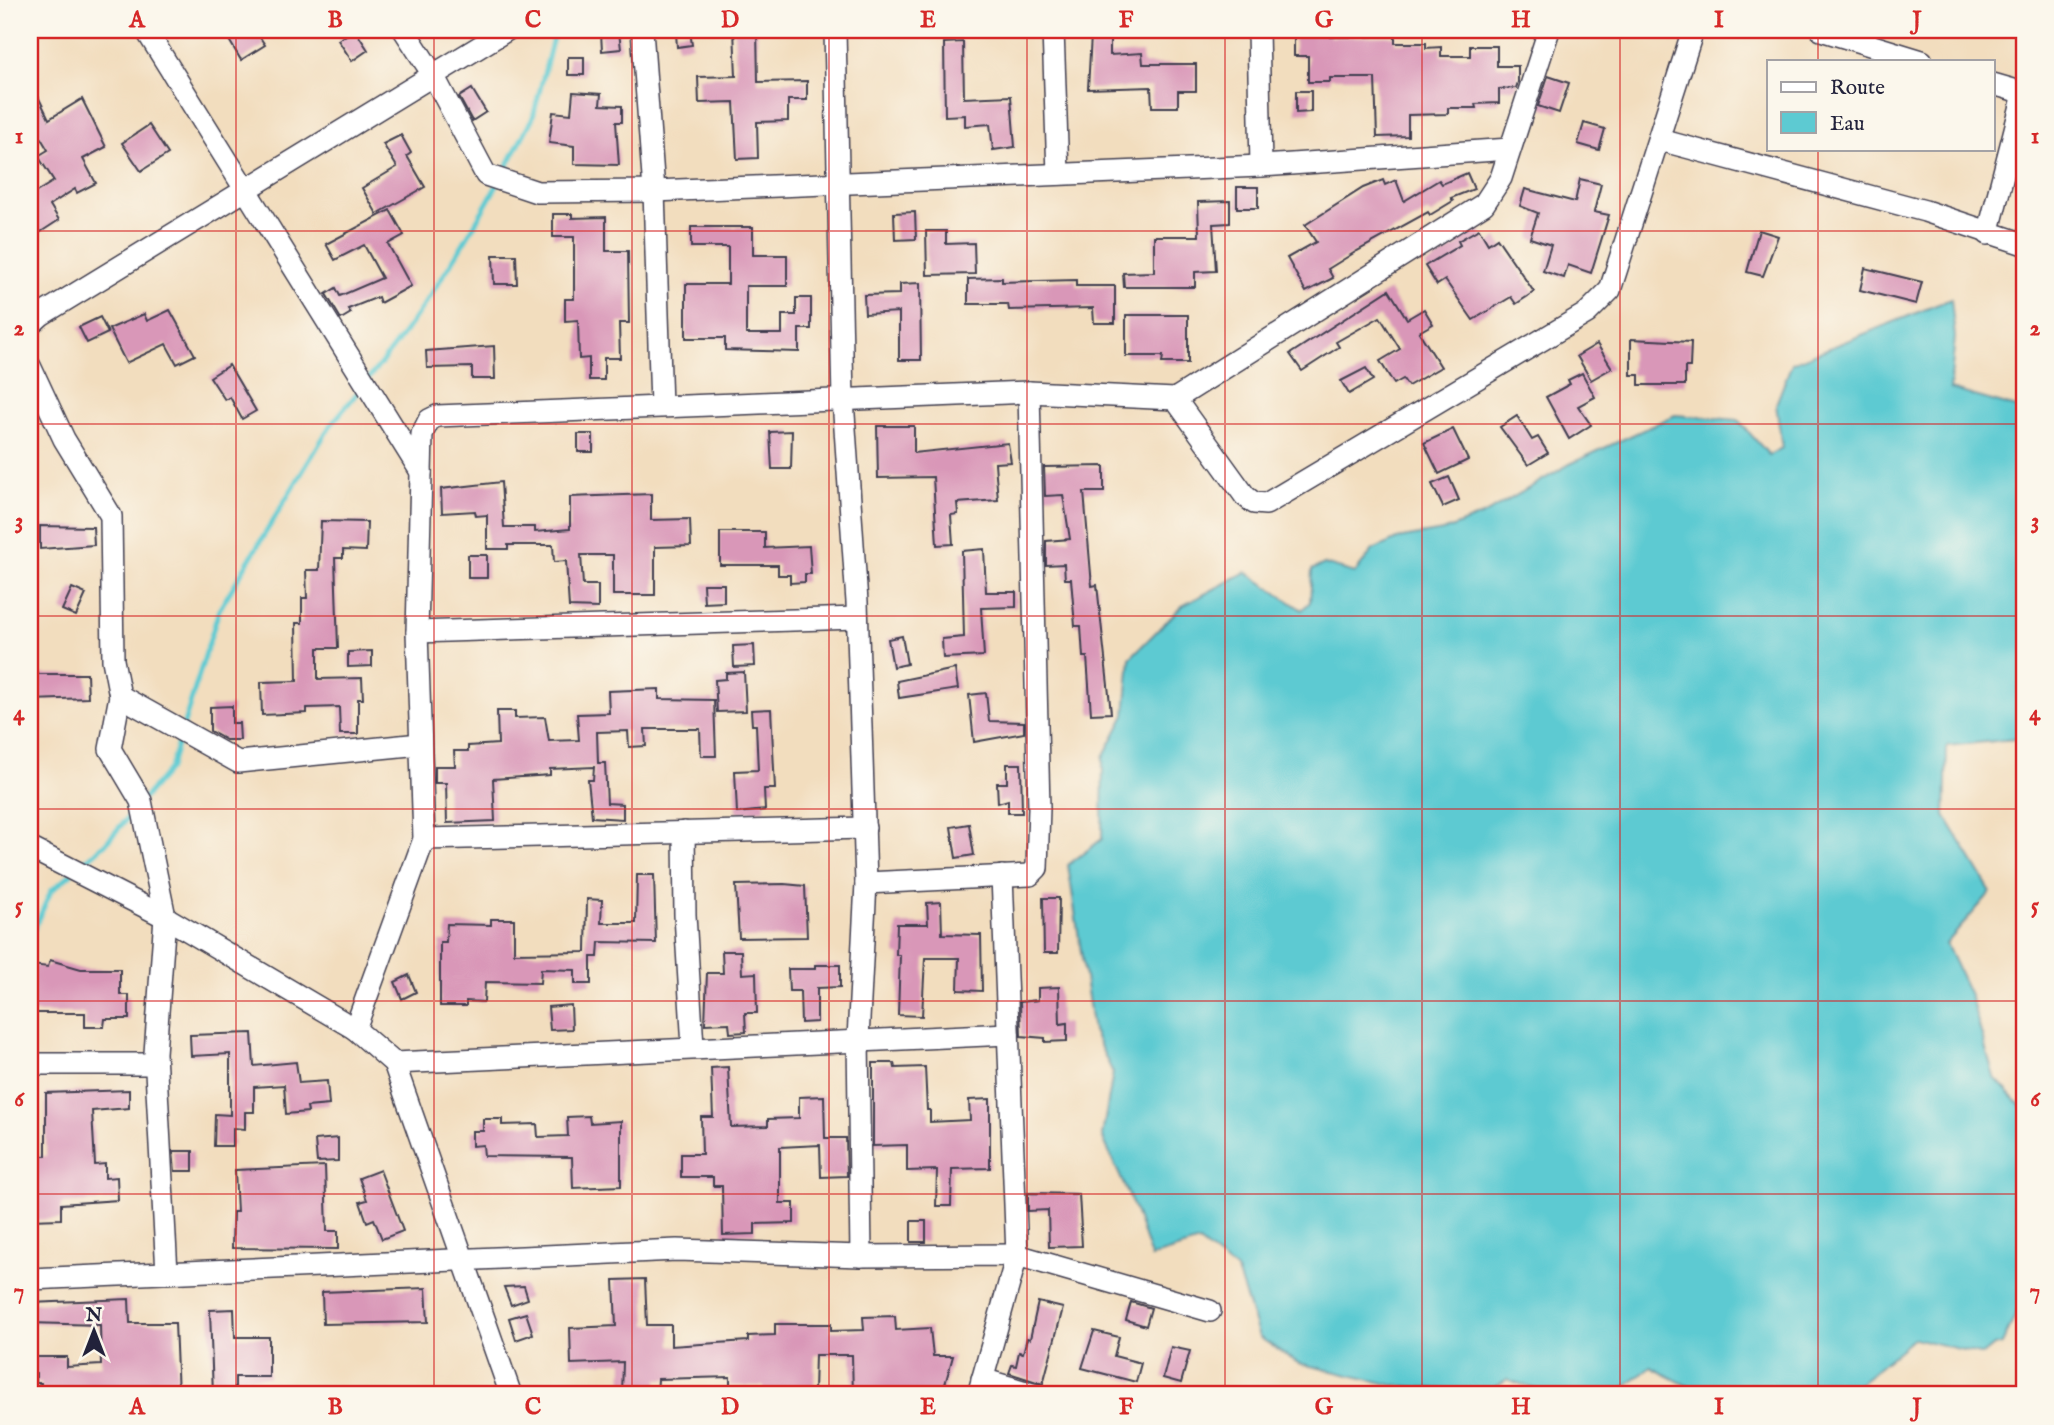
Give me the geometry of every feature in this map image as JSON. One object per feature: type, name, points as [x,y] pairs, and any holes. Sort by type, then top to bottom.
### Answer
[{"type":"street","points":[[146,30],[421,472]]},
{"type":"street","points":[[404,30],[432,74],[486,174],[537,192],[654,191],[838,181],[1261,166],[1510,149]]},
{"type":"street","points":[[30,326],[41,315],[507,30]]},
{"type":"street","points":[[642,30],[654,191],[661,406]]},
{"type":"street","points":[[835,30],[843,400],[857,618],[865,828],[866,883],[858,1040],[861,1256]]},
{"type":"street","points":[[1053,30],[1058,174]]},
{"type":"street","points":[[1258,30],[1261,166]]},
{"type":"street","points":[[355,1030],[424,839],[417,632],[423,426],[437,416],[1029,392],[1175,399],[1484,204],[1502,178],[1549,30]]},
{"type":"street","points":[[1175,399],[1245,496],[1254,503],[1266,504],[1600,303],[1610,290],[1693,30]]},
{"type":"street","points":[[1821,30],[1919,60]]},
{"type":"street","points":[[1988,234],[2024,94],[1994,83]]},
{"type":"street","points":[[1660,140],[1925,211],[2024,244]]},
{"type":"street","points":[[30,366],[64,439],[111,516],[113,660],[120,696],[110,749],[141,801],[164,918],[155,1064],[167,1273]]},
{"type":"street","points":[[866,883],[1030,875],[1038,861],[1029,392]]},
{"type":"street","points":[[417,632],[857,618]]},
{"type":"street","points":[[120,696],[238,762],[420,744]]},
{"type":"street","points":[[424,839],[865,828]]},
{"type":"street","points":[[684,832],[685,915],[693,1047]]},
{"type":"street","points":[[30,848],[164,918],[355,1030],[394,1063],[512,1395]]},
{"type":"street","points":[[1002,876],[1017,1255],[980,1387],[1036,1395]]},
{"type":"street","points":[[394,1063],[1007,1034]]},
{"type":"street","points":[[30,1064],[155,1064]]},
{"type":"street","points":[[30,1279],[677,1250],[861,1256],[1017,1255],[1210,1311]]},
{"type":"water","points":[[1951,299],[1955,337],[1950,389],[2024,410],[2024,738],[1947,746],[1945,816],[1991,892],[1946,944],[1970,995],[1994,1077],[2024,1109],[2024,1297],[2002,1344],[1994,1346],[1983,1355],[1914,1338],[1845,1395],[1705,1395],[1651,1367],[1614,1395],[1551,1395],[1507,1379],[1484,1393],[1471,1395],[1458,1391],[1392,1385],[1298,1363],[1259,1337],[1237,1271],[1199,1242],[1151,1257],[1133,1205],[1102,1136],[1113,1073],[1093,1031],[1068,865],[1102,839],[1103,757],[1125,715],[1130,658],[1182,606],[1246,572],[1302,610],[1310,602],[1312,570],[1324,564],[1355,573],[1373,550],[1397,539],[1443,531],[1483,515],[1570,464],[1675,415],[1738,420],[1769,455],[1782,448],[1776,404],[1792,363]]},
{"type":"building","points":[[223,30],[255,30],[265,45],[241,60]]},
{"type":"building","points":[[355,30],[368,50],[352,61],[338,40]]},
{"type":"building","points":[[734,30],[757,30],[758,82],[807,81],[807,100],[788,100],[788,121],[757,122],[758,158],[737,159],[734,102],[699,103],[698,77],[736,76]]},
{"type":"building","points":[[690,31],[692,45],[677,47],[676,33]]},
{"type":"building","points":[[619,32],[621,49],[602,51],[601,33]]},
{"type":"building","points":[[1330,33],[1330,37],[1395,36],[1395,43],[1426,43],[1426,48],[1441,47],[1441,56],[1470,56],[1470,46],[1497,46],[1497,66],[1518,66],[1518,82],[1516,88],[1499,89],[1499,103],[1475,104],[1476,108],[1448,108],[1448,114],[1408,115],[1408,136],[1377,137],[1375,78],[1330,78],[1330,82],[1308,82],[1308,56],[1294,56],[1294,34]]},
{"type":"building","points":[[1091,35],[1110,35],[1110,55],[1142,53],[1143,64],[1196,64],[1196,91],[1178,91],[1178,107],[1152,107],[1151,87],[1088,89]]},
{"type":"building","points":[[963,42],[964,98],[1011,96],[1015,147],[993,150],[990,124],[965,126],[965,115],[945,116],[944,43]]},
{"type":"building","points":[[568,57],[584,57],[584,75],[568,75]]},
{"type":"building","points":[[1548,76],[1569,83],[1559,113],[1538,106]]},
{"type":"building","points":[[30,80],[49,119],[82,99],[106,147],[83,159],[96,183],[77,193],[75,189],[50,205],[59,220],[30,239],[30,196],[54,181],[38,156],[48,150],[30,120]]},
{"type":"building","points":[[472,89],[486,112],[472,121],[459,97]]},
{"type":"building","points":[[1296,91],[1311,91],[1311,112],[1296,113]]},
{"type":"building","points":[[573,92],[601,94],[600,105],[622,106],[622,122],[616,122],[619,165],[574,164],[574,146],[549,143],[553,112],[571,114]]},
{"type":"building","points":[[1584,123],[1605,129],[1599,150],[1578,144]]},
{"type":"building","points":[[149,125],[168,154],[141,171],[122,143]]},
{"type":"building","points":[[401,135],[411,153],[407,156],[425,187],[377,214],[362,188],[397,167],[383,144]]},
{"type":"building","points":[[1467,173],[1474,189],[1451,198],[1453,201],[1430,215],[1428,212],[1357,251],[1328,269],[1333,278],[1306,292],[1287,258],[1316,242],[1305,225],[1363,188],[1383,180],[1385,185],[1396,180],[1404,201],[1439,180],[1442,184]]},
{"type":"building","points":[[1580,179],[1601,184],[1594,212],[1609,215],[1591,273],[1568,265],[1564,278],[1543,271],[1551,245],[1530,238],[1538,213],[1520,206],[1525,189],[1575,202]]},
{"type":"building","points":[[1237,187],[1258,187],[1258,208],[1237,208]]},
{"type":"building","points":[[1230,201],[1230,223],[1213,224],[1216,271],[1195,272],[1195,287],[1124,287],[1123,273],[1154,272],[1154,236],[1199,236],[1198,202]]},
{"type":"building","points":[[390,210],[404,235],[388,244],[411,286],[380,303],[378,297],[348,309],[351,313],[341,319],[326,294],[336,288],[340,296],[382,278],[364,245],[335,260],[326,244]]},
{"type":"building","points":[[915,212],[916,239],[895,240],[894,213]]},
{"type":"building","points":[[553,214],[572,214],[572,218],[606,217],[606,251],[628,251],[629,323],[619,323],[620,358],[604,358],[604,380],[589,380],[589,358],[579,359],[578,320],[565,321],[565,299],[574,299],[574,237],[553,237]]},
{"type":"building","points":[[691,227],[753,227],[753,255],[787,255],[787,286],[746,286],[746,334],[782,334],[782,315],[796,315],[796,298],[811,298],[811,329],[799,329],[799,352],[725,350],[725,338],[686,338],[686,284],[728,284],[728,247],[691,247]]},
{"type":"building","points":[[1479,229],[1488,244],[1497,238],[1534,292],[1516,304],[1511,297],[1473,320],[1445,280],[1437,285],[1425,266],[1460,245],[1458,241]]},
{"type":"building","points":[[1759,230],[1778,236],[1763,276],[1747,272]]},
{"type":"building","points":[[926,231],[946,231],[946,244],[974,243],[975,274],[927,275]]},
{"type":"building","points":[[493,255],[516,255],[517,284],[494,284]]},
{"type":"building","points":[[1865,268],[1922,282],[1916,304],[1860,290]]},
{"type":"building","points":[[1002,278],[1002,282],[1076,280],[1076,286],[1115,286],[1115,323],[1094,323],[1093,308],[1009,310],[1008,304],[968,304],[968,279]]},
{"type":"building","points":[[920,283],[921,360],[899,360],[899,312],[865,314],[864,295],[900,294],[900,284]]},
{"type":"building","points":[[1389,290],[1407,319],[1424,309],[1433,324],[1419,332],[1441,367],[1408,386],[1403,379],[1394,384],[1380,361],[1400,349],[1380,317],[1336,342],[1339,347],[1302,371],[1290,354]]},
{"type":"building","points":[[170,310],[195,355],[177,364],[166,344],[126,363],[109,329],[144,314],[147,321]]},
{"type":"building","points":[[1126,315],[1188,315],[1188,363],[1162,363],[1163,356],[1126,356]]},
{"type":"building","points":[[100,317],[108,333],[87,343],[79,327]]},
{"type":"building","points":[[1631,339],[1691,342],[1690,367],[1685,367],[1685,385],[1639,385],[1639,375],[1631,375]]},
{"type":"building","points":[[1597,344],[1612,368],[1591,380],[1577,356]]},
{"type":"building","points":[[494,346],[495,379],[472,379],[472,367],[427,368],[426,351]]},
{"type":"building","points":[[229,365],[256,411],[242,419],[230,397],[225,400],[210,377]]},
{"type":"building","points":[[1366,368],[1373,380],[1349,394],[1341,381]]},
{"type":"building","points":[[1582,373],[1595,397],[1578,406],[1591,425],[1569,439],[1546,397],[1570,384],[1568,380]]},
{"type":"building","points":[[1517,416],[1532,440],[1538,437],[1548,453],[1528,465],[1500,427]]},
{"type":"building","points":[[877,426],[914,426],[914,453],[1008,443],[1011,462],[995,463],[998,500],[957,503],[958,514],[951,515],[953,544],[937,545],[933,477],[878,478]]},
{"type":"building","points":[[1453,429],[1468,460],[1439,474],[1424,443]]},
{"type":"building","points":[[792,431],[791,469],[772,469],[770,432]]},
{"type":"building","points":[[578,434],[593,434],[593,452],[578,452]]},
{"type":"building","points":[[1104,466],[1104,492],[1084,492],[1092,586],[1097,585],[1111,713],[1091,714],[1087,657],[1083,657],[1081,626],[1075,626],[1071,579],[1065,579],[1064,564],[1046,565],[1046,541],[1070,539],[1063,495],[1045,496],[1044,467]]},
{"type":"building","points":[[1449,477],[1459,500],[1443,507],[1432,484]]},
{"type":"building","points":[[501,482],[504,527],[535,527],[535,532],[570,529],[570,497],[651,494],[651,520],[690,519],[691,546],[655,547],[655,595],[613,595],[613,555],[581,555],[583,585],[598,585],[598,608],[569,607],[566,561],[554,562],[553,545],[508,545],[508,549],[487,549],[487,515],[476,516],[475,511],[442,513],[441,489]]},
{"type":"building","points":[[321,521],[367,522],[366,551],[343,550],[343,558],[335,558],[338,648],[318,648],[318,679],[362,678],[363,699],[358,699],[358,734],[340,734],[339,707],[307,708],[307,713],[262,715],[261,682],[297,681],[296,623],[302,623],[302,598],[307,598],[306,570],[319,570]]},
{"type":"building","points":[[40,526],[93,527],[94,545],[40,549]]},
{"type":"building","points":[[720,532],[765,532],[765,548],[809,546],[811,574],[805,574],[805,582],[790,583],[790,575],[778,575],[778,565],[720,565]]},
{"type":"building","points":[[984,549],[986,592],[1016,592],[1016,607],[981,608],[984,656],[943,658],[942,639],[964,637],[962,551]]},
{"type":"building","points":[[468,555],[487,555],[487,578],[468,578]]},
{"type":"building","points":[[703,584],[724,584],[724,602],[704,603]]},
{"type":"building","points":[[72,588],[86,594],[76,616],[62,610]]},
{"type":"building","points":[[902,636],[907,664],[893,667],[888,639]]},
{"type":"building","points":[[754,645],[755,666],[734,667],[733,646]]},
{"type":"building","points":[[372,651],[372,666],[348,667],[348,652]]},
{"type":"building","points":[[955,669],[958,689],[899,698],[897,681]]},
{"type":"building","points":[[744,672],[746,711],[717,712],[715,680],[726,679],[726,673]]},
{"type":"building","points":[[31,674],[87,674],[88,698],[31,700]]},
{"type":"building","points":[[659,689],[659,699],[714,700],[716,756],[701,756],[700,729],[645,729],[646,746],[629,747],[628,731],[597,732],[598,763],[605,763],[607,803],[623,804],[623,819],[592,817],[588,780],[593,780],[594,767],[550,769],[550,775],[493,779],[495,821],[447,823],[446,783],[435,783],[435,766],[455,766],[454,751],[468,751],[468,746],[498,744],[497,711],[515,711],[515,718],[545,717],[549,741],[579,740],[577,714],[609,713],[608,691]]},
{"type":"building","points":[[986,693],[989,721],[1024,722],[1024,733],[974,742],[969,695]]},
{"type":"building","points":[[232,706],[232,723],[239,723],[240,740],[226,740],[210,731],[210,707]]},
{"type":"building","points":[[771,709],[775,789],[764,789],[765,810],[737,813],[735,771],[758,770],[756,725],[752,725],[751,710]]},
{"type":"building","points":[[1007,764],[1021,764],[1022,813],[1008,813],[1008,800],[998,803],[997,783],[1007,783]]},
{"type":"building","points":[[969,824],[974,855],[956,858],[951,827]]},
{"type":"building","points":[[637,875],[654,875],[656,943],[599,942],[598,957],[591,957],[591,984],[575,984],[575,970],[541,969],[540,983],[485,982],[484,1002],[466,1001],[466,1006],[440,1006],[440,942],[446,942],[447,924],[491,925],[491,919],[514,919],[514,953],[586,952],[587,899],[602,900],[601,923],[636,923]]},
{"type":"building","points":[[736,885],[805,886],[807,937],[739,938]]},
{"type":"building","points":[[1043,898],[1059,898],[1058,953],[1044,953]]},
{"type":"building","points":[[941,902],[942,934],[981,935],[982,991],[958,990],[959,958],[925,958],[922,1016],[898,1015],[900,955],[896,955],[897,924],[928,924],[927,903]]},
{"type":"building","points":[[722,951],[741,951],[742,974],[756,973],[757,1013],[745,1013],[746,1032],[730,1033],[729,1023],[705,1024],[707,973],[723,973]]},
{"type":"building","points":[[50,960],[81,969],[120,969],[120,995],[129,995],[129,1019],[105,1019],[104,1027],[85,1027],[85,1013],[30,1013],[30,968],[32,965],[48,967]]},
{"type":"building","points":[[815,965],[840,965],[840,987],[817,988],[817,1022],[801,1023],[800,991],[789,991],[788,969],[815,969]]},
{"type":"building","points":[[409,975],[416,992],[402,999],[395,982]]},
{"type":"building","points":[[1059,987],[1060,1024],[1067,1023],[1067,1041],[1045,1042],[1045,1038],[1021,1036],[1020,1002],[1038,1000],[1038,988]]},
{"type":"building","points":[[571,1005],[572,1029],[550,1030],[548,1007]]},
{"type":"building","points":[[252,1033],[254,1066],[296,1062],[299,1083],[327,1081],[329,1105],[307,1107],[308,1112],[286,1114],[284,1085],[254,1087],[254,1112],[245,1112],[245,1129],[233,1128],[233,1146],[214,1146],[215,1114],[230,1115],[230,1054],[191,1056],[190,1035]]},
{"type":"building","points":[[873,1063],[894,1063],[895,1068],[925,1067],[930,1122],[970,1120],[969,1100],[990,1099],[990,1168],[952,1169],[951,1206],[936,1206],[937,1170],[907,1171],[907,1145],[873,1146]]},
{"type":"building","points":[[728,1067],[731,1127],[768,1126],[768,1119],[799,1118],[799,1097],[824,1096],[825,1138],[846,1138],[847,1176],[821,1177],[820,1145],[780,1147],[780,1203],[794,1203],[794,1223],[755,1224],[755,1234],[723,1235],[722,1186],[713,1186],[713,1177],[681,1177],[681,1154],[702,1154],[701,1117],[713,1117],[711,1068]]},
{"type":"building","points":[[129,1090],[129,1108],[92,1111],[95,1165],[105,1164],[105,1178],[117,1177],[118,1200],[61,1204],[61,1219],[30,1220],[30,1156],[46,1156],[46,1093]]},
{"type":"building","points":[[589,1116],[590,1123],[621,1121],[621,1186],[573,1188],[572,1157],[484,1156],[483,1145],[472,1146],[472,1131],[483,1131],[483,1119],[502,1119],[502,1125],[537,1124],[538,1137],[568,1136],[567,1117]]},
{"type":"building","points":[[338,1138],[338,1161],[317,1162],[315,1140]]},
{"type":"building","points":[[173,1151],[193,1151],[193,1171],[175,1171]]},
{"type":"building","points":[[325,1166],[327,1231],[338,1231],[338,1249],[232,1248],[233,1212],[237,1212],[235,1170]]},
{"type":"building","points":[[380,1170],[403,1231],[382,1239],[374,1219],[367,1222],[360,1202],[367,1200],[359,1178]]},
{"type":"building","points":[[1028,1193],[1079,1194],[1082,1246],[1049,1247],[1048,1210],[1028,1211]]},
{"type":"building","points":[[911,1221],[926,1221],[926,1242],[911,1242]]},
{"type":"building","points":[[645,1279],[647,1325],[671,1325],[671,1346],[748,1341],[748,1336],[775,1335],[775,1324],[831,1324],[831,1331],[864,1330],[863,1317],[895,1316],[896,1330],[930,1328],[933,1356],[953,1356],[942,1395],[853,1395],[852,1355],[815,1355],[814,1392],[763,1390],[763,1386],[730,1386],[730,1377],[658,1379],[657,1395],[622,1395],[623,1362],[571,1364],[570,1328],[616,1326],[614,1280]]},
{"type":"building","points":[[524,1286],[528,1299],[511,1305],[504,1287]]},
{"type":"building","points":[[426,1288],[428,1322],[323,1324],[322,1292]]},
{"type":"building","points":[[129,1299],[130,1323],[175,1323],[178,1395],[41,1395],[41,1383],[36,1383],[36,1373],[30,1373],[30,1357],[67,1357],[67,1367],[101,1365],[100,1325],[30,1323],[30,1303]]},
{"type":"building","points":[[1038,1302],[1063,1308],[1043,1384],[1009,1373],[1012,1365],[1016,1366],[1019,1352],[1023,1353],[1027,1338],[1030,1339]]},
{"type":"building","points":[[1131,1302],[1151,1308],[1146,1326],[1126,1320]]},
{"type":"building","points":[[234,1309],[235,1337],[269,1337],[269,1377],[235,1377],[235,1395],[213,1395],[210,1310]]},
{"type":"building","points":[[526,1313],[533,1334],[516,1340],[509,1318]]},
{"type":"building","points":[[1094,1331],[1119,1337],[1114,1356],[1141,1363],[1136,1382],[1082,1368]]},
{"type":"building","points":[[1171,1347],[1190,1351],[1181,1383],[1163,1378]]},
{"type":"waterway","points":[[503,174],[533,117],[555,30]]},
{"type":"waterway","points":[[369,378],[438,285],[497,185]]},
{"type":"waterway","points":[[183,727],[219,610],[330,426],[363,386]]},
{"type":"waterway","points":[[145,797],[170,768],[180,736]]},
{"type":"waterway","points":[[78,867],[105,844],[137,807]]},
{"type":"waterway","points":[[30,938],[51,891],[71,874]]}]
